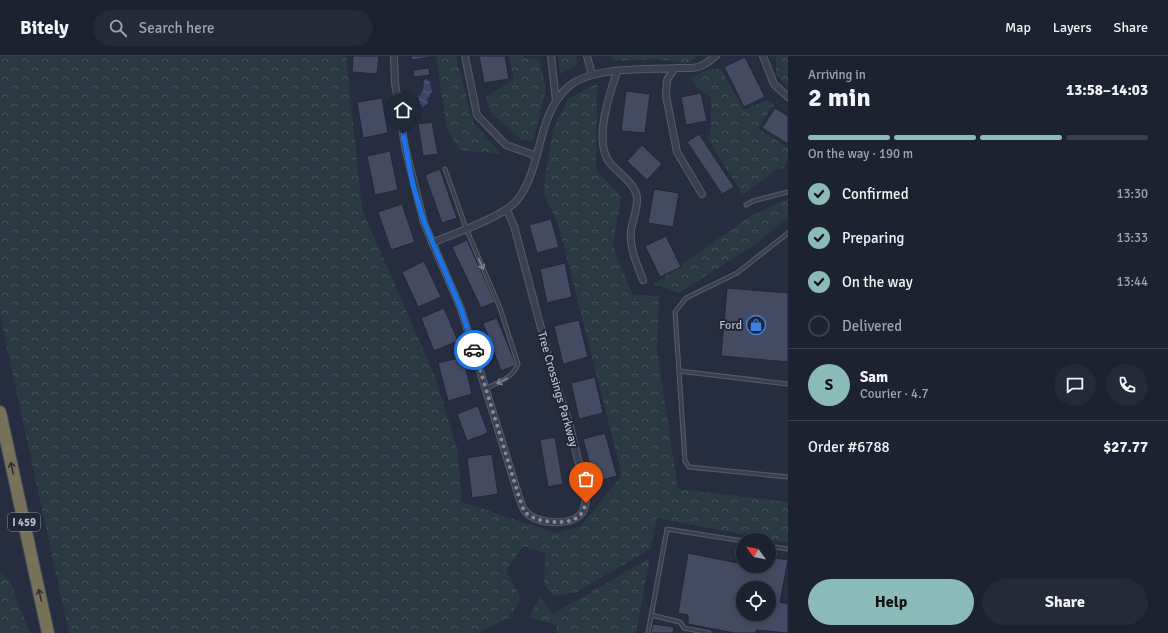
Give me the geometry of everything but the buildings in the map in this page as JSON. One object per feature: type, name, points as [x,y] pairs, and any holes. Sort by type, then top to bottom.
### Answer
[{"type":"highway","name":"I 459","points":[[0,412],[48,633]]},
{"type":"street","name":"Tree Crossings Parkway","points":[[394,56],[395,82],[405,148],[424,222],[461,309],[487,388],[519,497],[525,512],[536,518],[554,523],[571,520],[581,515],[586,503],[586,492],[569,423],[554,377],[514,226],[507,210]]},
{"type":"street","points":[[465,56],[477,115],[506,145],[537,156]]},
{"type":"street","points":[[551,56],[556,101]]},
{"type":"street","points":[[587,56],[592,75]]},
{"type":"street","points":[[432,243],[507,210],[518,200],[528,182],[547,120],[556,101],[568,87],[584,77],[592,75],[700,67],[716,56]]},
{"type":"street","points":[[763,56],[774,84],[788,97]]},
{"type":"street","points":[[674,69],[667,80],[666,96],[677,152],[702,194]]},
{"type":"street","points":[[617,72],[608,96],[603,132],[603,150],[610,163],[634,188],[637,197],[631,232],[632,252],[643,280]]},
{"type":"lane","points":[[445,169],[466,228],[500,308],[518,364],[516,370],[508,378],[487,388]]},
{"type":"lane","points":[[746,205],[753,201],[788,192]]},
{"type":"lane","points":[[788,232],[737,273],[686,298],[675,312],[685,461],[689,467],[788,476]]},
{"type":"lane","points":[[679,371],[788,384]]},
{"type":"lane","points":[[648,633],[667,528],[736,540]]},
{"type":"lane","points":[[776,547],[788,549]]},
{"type":"lane","points":[[651,615],[680,622],[684,628],[709,633]]},
{"type":"lane","points":[[683,633],[684,628]]},
{"type":"green space","points":[[0,56],[346,56],[362,210],[434,374],[457,448],[462,502],[556,533],[581,526],[622,475],[558,223],[543,193],[553,129],[568,99],[597,83],[596,170],[621,197],[613,246],[633,295],[659,296],[657,351],[678,489],[788,502],[788,543],[776,541],[776,533],[736,533],[657,518],[650,549],[577,592],[554,596],[544,585],[545,553],[523,546],[506,571],[521,599],[508,618],[478,633],[69,633],[0,315]]},
{"type":"green space","points":[[436,56],[456,56],[473,122],[501,154],[460,150],[447,130]]},
{"type":"green space","points":[[509,56],[523,56],[524,58],[539,59],[546,89],[533,141],[522,140],[492,114],[485,98],[514,79]]},
{"type":"green space","points":[[558,56],[576,56],[578,64],[560,74]]},
{"type":"green space","points":[[611,56],[698,56],[687,63],[657,59],[612,61]]},
{"type":"green space","points":[[776,56],[788,56],[788,87],[776,74]]},
{"type":"green space","points":[[721,69],[744,110],[767,100],[774,105],[758,128],[788,148],[788,157],[784,168],[777,169],[743,195],[708,139],[711,132],[711,98],[698,88],[690,78],[707,70]]},
{"type":"green space","points":[[788,198],[788,217],[757,243],[679,293],[654,284],[749,217]]},
{"type":"green space","points":[[650,558],[636,633],[556,633],[557,625],[529,618],[540,597],[553,614]]},
{"type":"green space","points":[[0,572],[10,581],[30,633],[0,633]]},
{"type":"water","points":[[426,79],[430,82],[432,92],[430,93],[430,97],[427,98],[428,103],[423,107],[420,104],[418,96],[421,95],[421,92],[423,91],[424,80]]},
{"type":"way so far","points":[[474,350],[487,388],[519,497],[525,512],[536,518],[554,523],[571,520],[581,515],[586,503]]},
{"type":"place","name":"Ford","points":[[756,325]]},
{"type":"route","points":[[403,134],[413,185],[424,222],[461,309],[474,350]]}]
